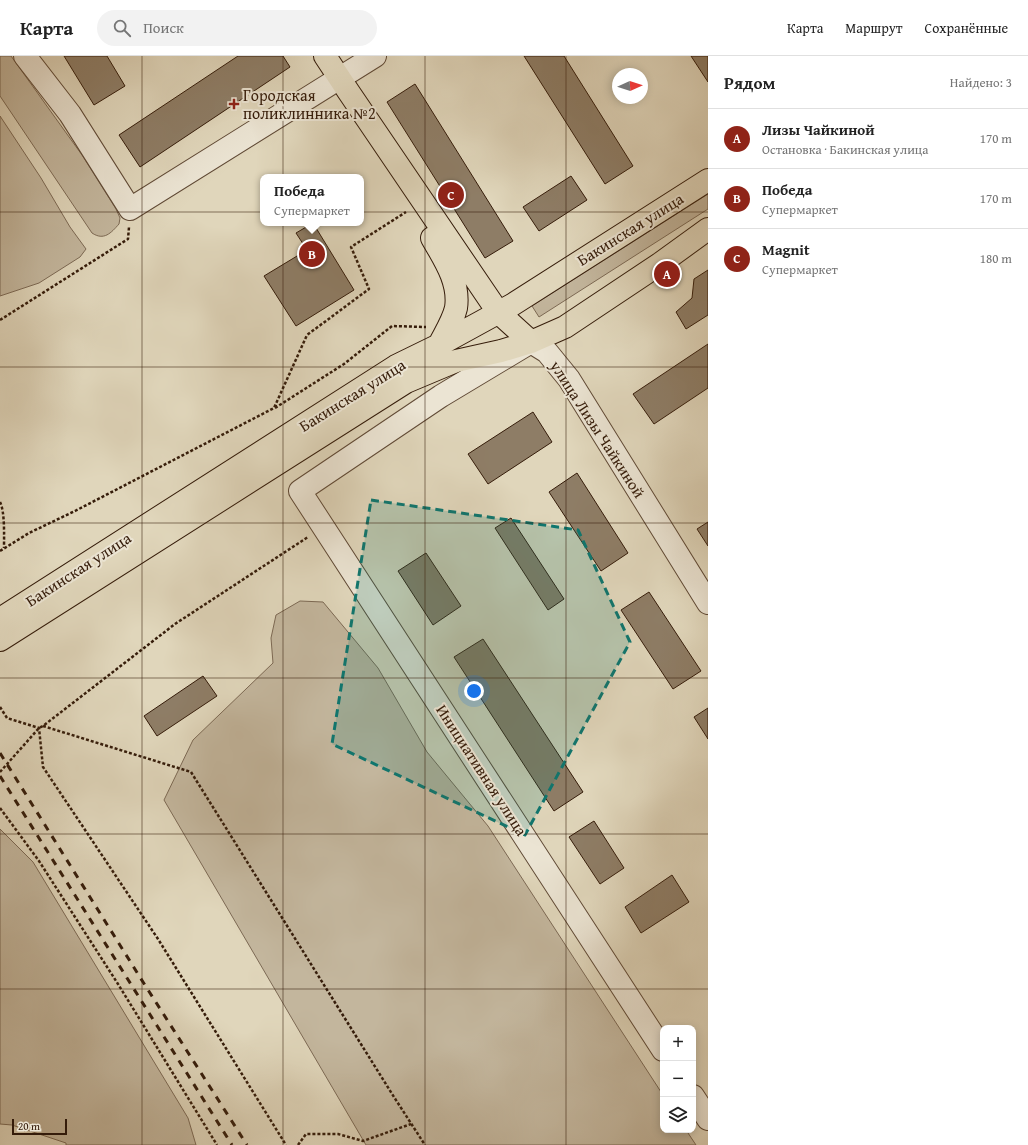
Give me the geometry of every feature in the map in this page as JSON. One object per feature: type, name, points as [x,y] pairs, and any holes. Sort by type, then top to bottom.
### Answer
[{"type":"main road","name":"улица Лизы Чайкиной","points":[[325,56],[498,312],[531,342]]},
{"type":"main road","name":"улица Лизы Чайкиной","points":[[344,85],[447,265],[453,280],[456,295],[456,308],[443,336]]},
{"type":"main road","name":"Бакинская улица","points":[[0,640],[10,620],[406,382],[423,364],[443,336],[498,312],[708,180]]},
{"type":"main road","name":"Бакинская улица","points":[[423,364],[456,361],[501,351],[531,342],[565,327],[661,263],[708,229]]},
{"type":"street","points":[[25,56],[70,114],[130,209],[344,85],[375,56]]},
{"type":"street","points":[[423,364],[441,396],[531,342]]},
{"type":"street","name":"улица Лизы Чайкиной","points":[[531,342],[547,352],[570,379],[708,603]]},
{"type":"street","name":"Инициативная улица","points":[[441,396],[300,491],[660,1045]]},
{"type":"street","points":[[694,1097],[708,1119]]},
{"type":"path","points":[[274,408],[306,335],[369,289],[351,247],[414,207]]},
{"type":"path","points":[[0,320],[128,239],[130,209]]},
{"type":"path","points":[[0,551],[29,533],[75,511],[274,408],[344,364],[392,326],[443,336]]},
{"type":"path","points":[[0,502],[2,505],[4,525],[4,548]]},
{"type":"path","points":[[0,772],[39,728],[175,624],[323,527]]},
{"type":"path","points":[[0,707],[7,718],[39,728]]},
{"type":"path","points":[[43,726],[191,772],[425,1145]]},
{"type":"path","points":[[39,728],[43,767],[158,939],[286,1145]]},
{"type":"path","points":[[0,808],[39,861],[122,991],[217,1145]]},
{"type":"path","points":[[298,1145],[306,1134],[338,1134],[363,1141],[411,1124]]},
{"type":"highlighted area","points":[[371,500],[578,530],[630,642],[525,835],[332,744]]},
{"type":"shaded area","points":[[0,56],[11,56],[82,155],[116,209],[120,218],[119,224],[107,235],[100,236],[92,233],[0,96]]},
{"type":"shaded area","points":[[0,116],[41,178],[70,227],[86,249],[80,257],[39,283],[0,296]]},
{"type":"shaded area","points":[[708,194],[708,209],[539,317],[532,306]]},
{"type":"shaded area","points":[[300,601],[323,602],[378,668],[427,752],[488,826],[660,1090],[660,1133],[688,1133],[696,1145],[366,1145],[164,800],[193,740],[273,663],[271,638],[276,615]]},
{"type":"shaded area","points":[[0,829],[33,862],[188,1118],[196,1145],[66,1145],[66,1143],[12,1125],[0,1124]]},
{"type":"building","points":[[64,56],[107,56],[125,86],[94,105]]},
{"type":"building","points":[[238,56],[283,56],[290,67],[140,167],[119,135]]},
{"type":"building","points":[[524,56],[564,56],[633,166],[605,184]]},
{"type":"building","points":[[691,56],[708,56],[708,82]]},
{"type":"building","points":[[415,84],[513,241],[485,258],[387,102]]},
{"type":"building","points":[[571,176],[587,200],[539,231],[523,207]]},
{"type":"building","points":[[308,226],[315,226],[354,290],[296,326],[264,276],[307,250],[296,233]]},
{"type":"building","points":[[708,270],[708,315],[686,329],[676,312],[692,298],[694,279]]},
{"type":"building","points":[[708,344],[708,388],[654,424],[633,394]]},
{"type":"building","points":[[533,412],[552,442],[488,484],[468,454]]},
{"type":"building","points":[[577,473],[628,553],[601,571],[549,492]]},
{"type":"building","points":[[511,518],[564,599],[548,610],[495,528]]},
{"type":"building","points":[[708,522],[708,546],[697,529]]},
{"type":"building","points":[[426,553],[461,606],[433,625],[398,571]]},
{"type":"building","points":[[649,592],[701,671],[673,689],[621,610]]},
{"type":"building","points":[[483,639],[583,792],[554,811],[454,657]]},
{"type":"building","points":[[203,676],[217,696],[157,736],[144,716]]},
{"type":"building","points":[[708,708],[708,739],[694,717]]},
{"type":"building","points":[[594,821],[624,868],[600,884],[569,837]]},
{"type":"building","points":[[672,875],[689,902],[641,933],[625,907]]},
{"type":"railway","points":[[0,753],[247,1145]]},
{"type":"railway","points":[[0,776],[232,1145]]},
{"type":"place","name":"Городская поликлинника №2","points":[[234,104]]},
{"type":"place","name":"Magnit","points":[[451,195]]},
{"type":"place","name":"Победа","points":[[312,254]]},
{"type":"place","name":"Лизы Чайкиной","points":[[667,274]]}]
